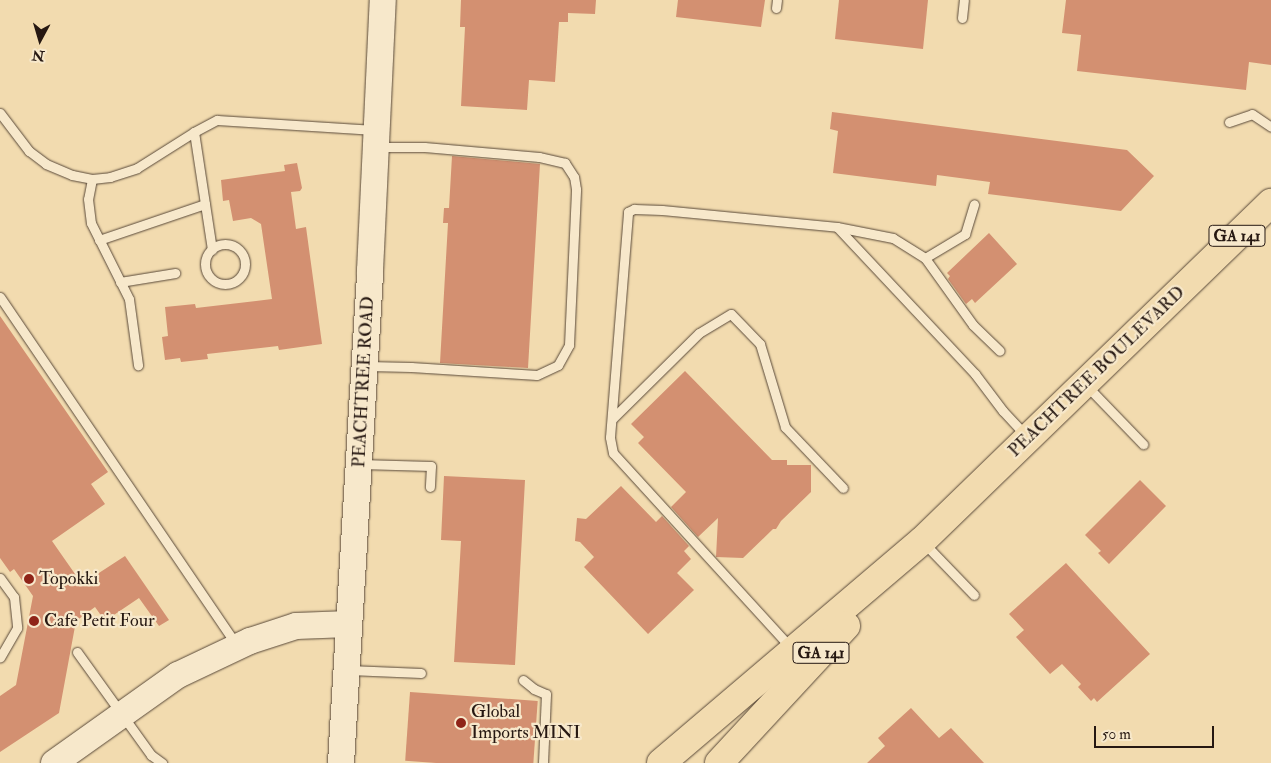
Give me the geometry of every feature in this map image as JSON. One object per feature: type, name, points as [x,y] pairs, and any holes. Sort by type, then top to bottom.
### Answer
[{"type":"highway","name":"PEACHTREE BOULEVARD","points":[[661,763],[922,541],[1271,203]]},
{"type":"highway","name":"PEACHTREE BOULEVARD","points":[[719,763],[922,541]]},
{"type":"street","name":"PEACHTREE ROAD","points":[[344,762],[349,624],[365,366],[383,0]]},
{"type":"street","points":[[54,763],[178,675],[238,646],[296,626],[349,624]]},
{"type":"lane","points":[[962,18],[964,0]]},
{"type":"lane","points":[[0,113],[29,151],[46,164],[72,175],[92,179],[137,168],[194,132],[217,120],[377,139],[424,148],[539,157],[565,163],[574,177],[576,189],[569,345],[558,365],[536,375],[365,366]]},
{"type":"lane","points":[[1230,122],[1252,114],[1271,128]]},
{"type":"lane","points":[[194,132],[212,250],[206,260],[207,273],[216,282],[229,284],[240,278],[245,265],[241,252],[230,245],[223,244],[212,250]]},
{"type":"lane","points":[[92,179],[89,207],[91,224],[129,299],[138,365]]},
{"type":"lane","points":[[100,240],[205,204]]},
{"type":"lane","points":[[924,258],[965,234],[974,204]]},
{"type":"lane","points":[[794,651],[772,624],[735,588],[613,453],[610,437],[628,212],[634,209],[662,210],[837,227],[893,238],[924,258],[973,325],[1000,351]]},
{"type":"lane","points":[[837,227],[975,374],[1003,411],[1029,439]]},
{"type":"lane","points":[[120,282],[175,273]]},
{"type":"lane","points":[[0,297],[238,646]]},
{"type":"lane","points":[[612,420],[699,333],[731,314],[760,344],[785,427],[844,488]]},
{"type":"lane","points":[[1085,384],[1143,444]]},
{"type":"lane","points":[[359,464],[431,466],[430,487]]},
{"type":"lane","points":[[922,541],[974,595]]},
{"type":"lane","points":[[0,578],[14,597],[17,628],[0,658]]},
{"type":"lane","points":[[77,652],[151,755],[162,763]]},
{"type":"lane","points":[[347,670],[421,673]]},
{"type":"lane","points":[[523,680],[534,689],[546,694],[543,763]]},
{"type":"building","points":[[461,0],[596,0],[595,14],[568,13],[568,22],[559,22],[555,82],[529,80],[527,110],[461,106],[465,27],[460,27]]},
{"type":"building","points":[[678,0],[765,0],[761,27],[676,17]]},
{"type":"building","points":[[839,0],[928,0],[923,49],[835,39]]},
{"type":"building","points":[[1066,0],[1271,0],[1271,65],[1249,62],[1246,90],[1077,71],[1081,35],[1062,33]]},
{"type":"building","points":[[832,112],[1127,150],[1154,176],[1121,211],[988,194],[990,182],[937,175],[936,186],[833,173],[838,131],[830,129]]},
{"type":"building","points":[[452,156],[540,164],[528,368],[440,363],[448,223],[443,223],[444,208],[449,208]]},
{"type":"building","points":[[297,163],[302,188],[300,191],[291,192],[296,229],[306,227],[322,344],[279,350],[278,346],[207,354],[208,359],[181,362],[180,358],[165,360],[162,337],[168,336],[165,307],[195,304],[196,308],[272,299],[261,224],[251,218],[233,221],[229,200],[223,201],[221,180],[285,171],[284,165]]},
{"type":"building","points":[[989,233],[1017,264],[975,303],[972,299],[966,304],[948,279],[950,276],[947,273]]},
{"type":"building","points":[[0,316],[108,472],[91,484],[105,504],[52,541],[82,584],[125,556],[169,620],[159,626],[139,598],[105,621],[95,607],[76,621],[59,713],[0,752],[0,696],[16,685],[33,596],[14,569],[10,572],[0,558]]},
{"type":"building","points":[[685,371],[772,460],[787,460],[787,465],[811,465],[811,492],[781,521],[776,529],[773,529],[743,558],[716,557],[718,518],[698,537],[671,507],[686,492],[638,443],[644,437],[631,424]]},
{"type":"building","points":[[444,476],[525,480],[515,665],[454,662],[461,541],[441,540]]},
{"type":"building","points":[[1140,480],[1166,506],[1109,564],[1098,553],[1101,551],[1085,535]]},
{"type":"building","points":[[621,486],[656,522],[662,516],[689,546],[684,551],[691,559],[677,573],[694,590],[648,634],[584,567],[594,557],[580,542],[575,541],[577,518],[586,519]]},
{"type":"building","points":[[1066,563],[1150,654],[1097,702],[1094,698],[1091,701],[1078,687],[1081,684],[1062,664],[1050,674],[1016,637],[1024,630],[1009,614]]},
{"type":"building","points":[[410,692],[538,701],[533,763],[436,763],[405,761]]},
{"type":"building","points":[[911,708],[939,738],[951,728],[984,763],[867,763],[885,746],[878,738]]},
{"type":"place","name":"Topokki","points":[[29,579]]},
{"type":"place","name":"Cafe Petit Four","points":[[34,621]]},
{"type":"place","name":"Global Imports MINI","points":[[461,723]]}]
